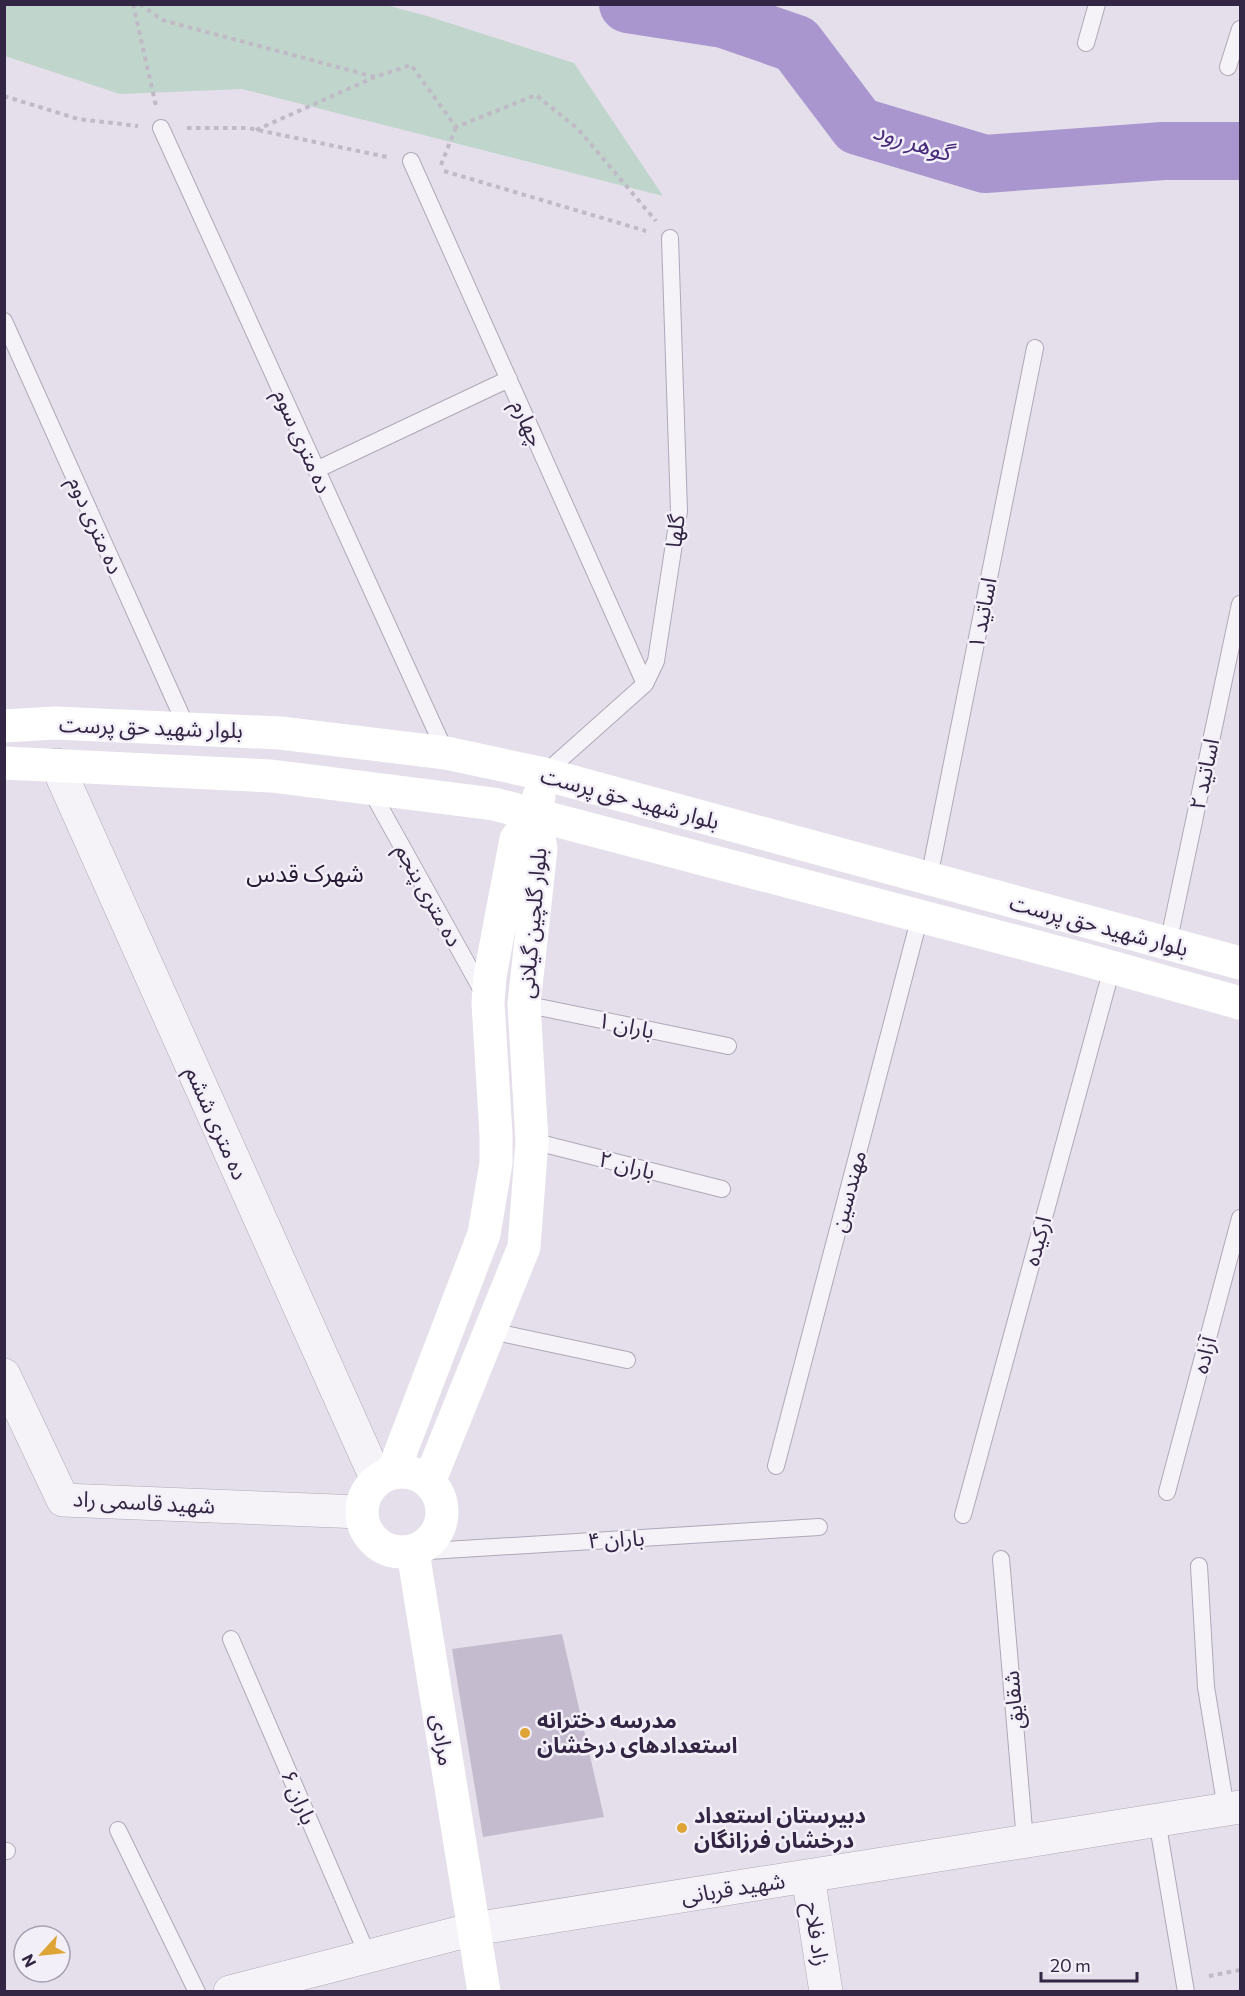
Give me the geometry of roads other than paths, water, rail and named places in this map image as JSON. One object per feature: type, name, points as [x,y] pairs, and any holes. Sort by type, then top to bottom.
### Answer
[{"type":"street","name":"بلوار شهید حق پرست","points":[[4,726],[55,723],[280,733],[446,753],[544,774],[1240,963]]},
{"type":"street","points":[[185,772],[187,728]]},
{"type":"street","name":"بلوار شهید حق پرست","points":[[4,763],[271,776],[495,804],[1240,1003]]},
{"type":"street","name":"ده متری ششم","points":[[57,765],[385,1476]]},
{"type":"street","points":[[535,814],[544,774]]},
{"type":"street","name":"بلوار گلچین گیلانی","points":[[385,1476],[484,1234],[496,1164],[488,1003],[490,976],[516,839],[535,814]]},
{"type":"street","name":"بلوار گلچین گیلانی","points":[[429,1482],[524,1247],[532,1141],[524,1004],[541,849],[535,814]]},
{"type":"street","points":[[920,916],[929,878]]},
{"type":"street","points":[[1158,981],[1168,944]]},
{"type":"street","points":[[488,1003],[524,1004]]},
{"type":"street","points":[[496,1135],[532,1141]]},
{"type":"street","name":"شهید قاسمی راد","points":[[4,1375],[63,1500],[361,1512]]},
{"type":"street","points":[[412,1473],[429,1482],[442,1503],[439,1528],[429,1542],[413,1551],[388,1551],[369,1536],[361,1512],[365,1494],[385,1476],[412,1473]]},
{"type":"street","name":"مرادی","points":[[413,1551],[484,1992]]},
{"type":"street","name":"شهید قربانی","points":[[230,1992],[474,1929],[1233,1808]]},
{"type":"street","name":"زاد فلاح","points":[[808,1876],[826,1992]]},
{"type":"lane","points":[[1086,43],[1097,4]]},
{"type":"lane","points":[[1228,67],[1240,29]]},
{"type":"lane","name":"ده متری سوم","points":[[161,128],[446,753]]},
{"type":"lane","name":"چهارم","points":[[411,161],[645,684]]},
{"type":"lane","name":"گلها","points":[[544,774],[645,684],[656,661],[679,511],[670,238]]},
{"type":"lane","name":"ده متری دوم","points":[[4,321],[187,728]]},
{"type":"lane","name":"اساتید ۱","points":[[929,878],[1035,348]]},
{"type":"lane","points":[[316,470],[509,379]]},
{"type":"lane","name":"اساتید ۲","points":[[1168,944],[1240,604]]},
{"type":"lane","name":"ده متری پنجم","points":[[369,788],[488,1003]]},
{"type":"lane","name":"مهندسین","points":[[776,1466],[920,916]]},
{"type":"lane","name":"ارکیده","points":[[963,1515],[1112,968]]},
{"type":"lane","name":"باران ۱","points":[[524,1004],[728,1046]]},
{"type":"lane","name":"باران ۲","points":[[532,1141],[722,1189]]},
{"type":"lane","name":"آزاده","points":[[1167,1492],[1240,1218]]},
{"type":"lane","points":[[491,1331],[627,1360]]},
{"type":"lane","name":"باران ۴","points":[[413,1551],[819,1527]]},
{"type":"lane","name":"شقایق","points":[[1001,1559],[1025,1841]]},
{"type":"lane","points":[[1199,1566],[1206,1687],[1233,1808]]},
{"type":"lane","name":"باران ۶","points":[[231,1639],[368,1956]]},
{"type":"lane","points":[[1157,1820],[1185,1986]]},
{"type":"lane","points":[[118,1830],[197,1992]]},
{"type":"waterway","name":"گوهر رود","points":[[628,4],[724,19],[796,44],[858,126],[985,164],[1163,151],[1240,151]]},
{"type":"place","name":"مدرسه دخترانه استعدادهای درخشان","points":[[525,1733]]},
{"type":"place","name":"دبیرستان استعداد درخشان فرزانگان","points":[[682,1828]]},
{"type":"district","name":"شهرک قدس","points":[[305,874]]}]
